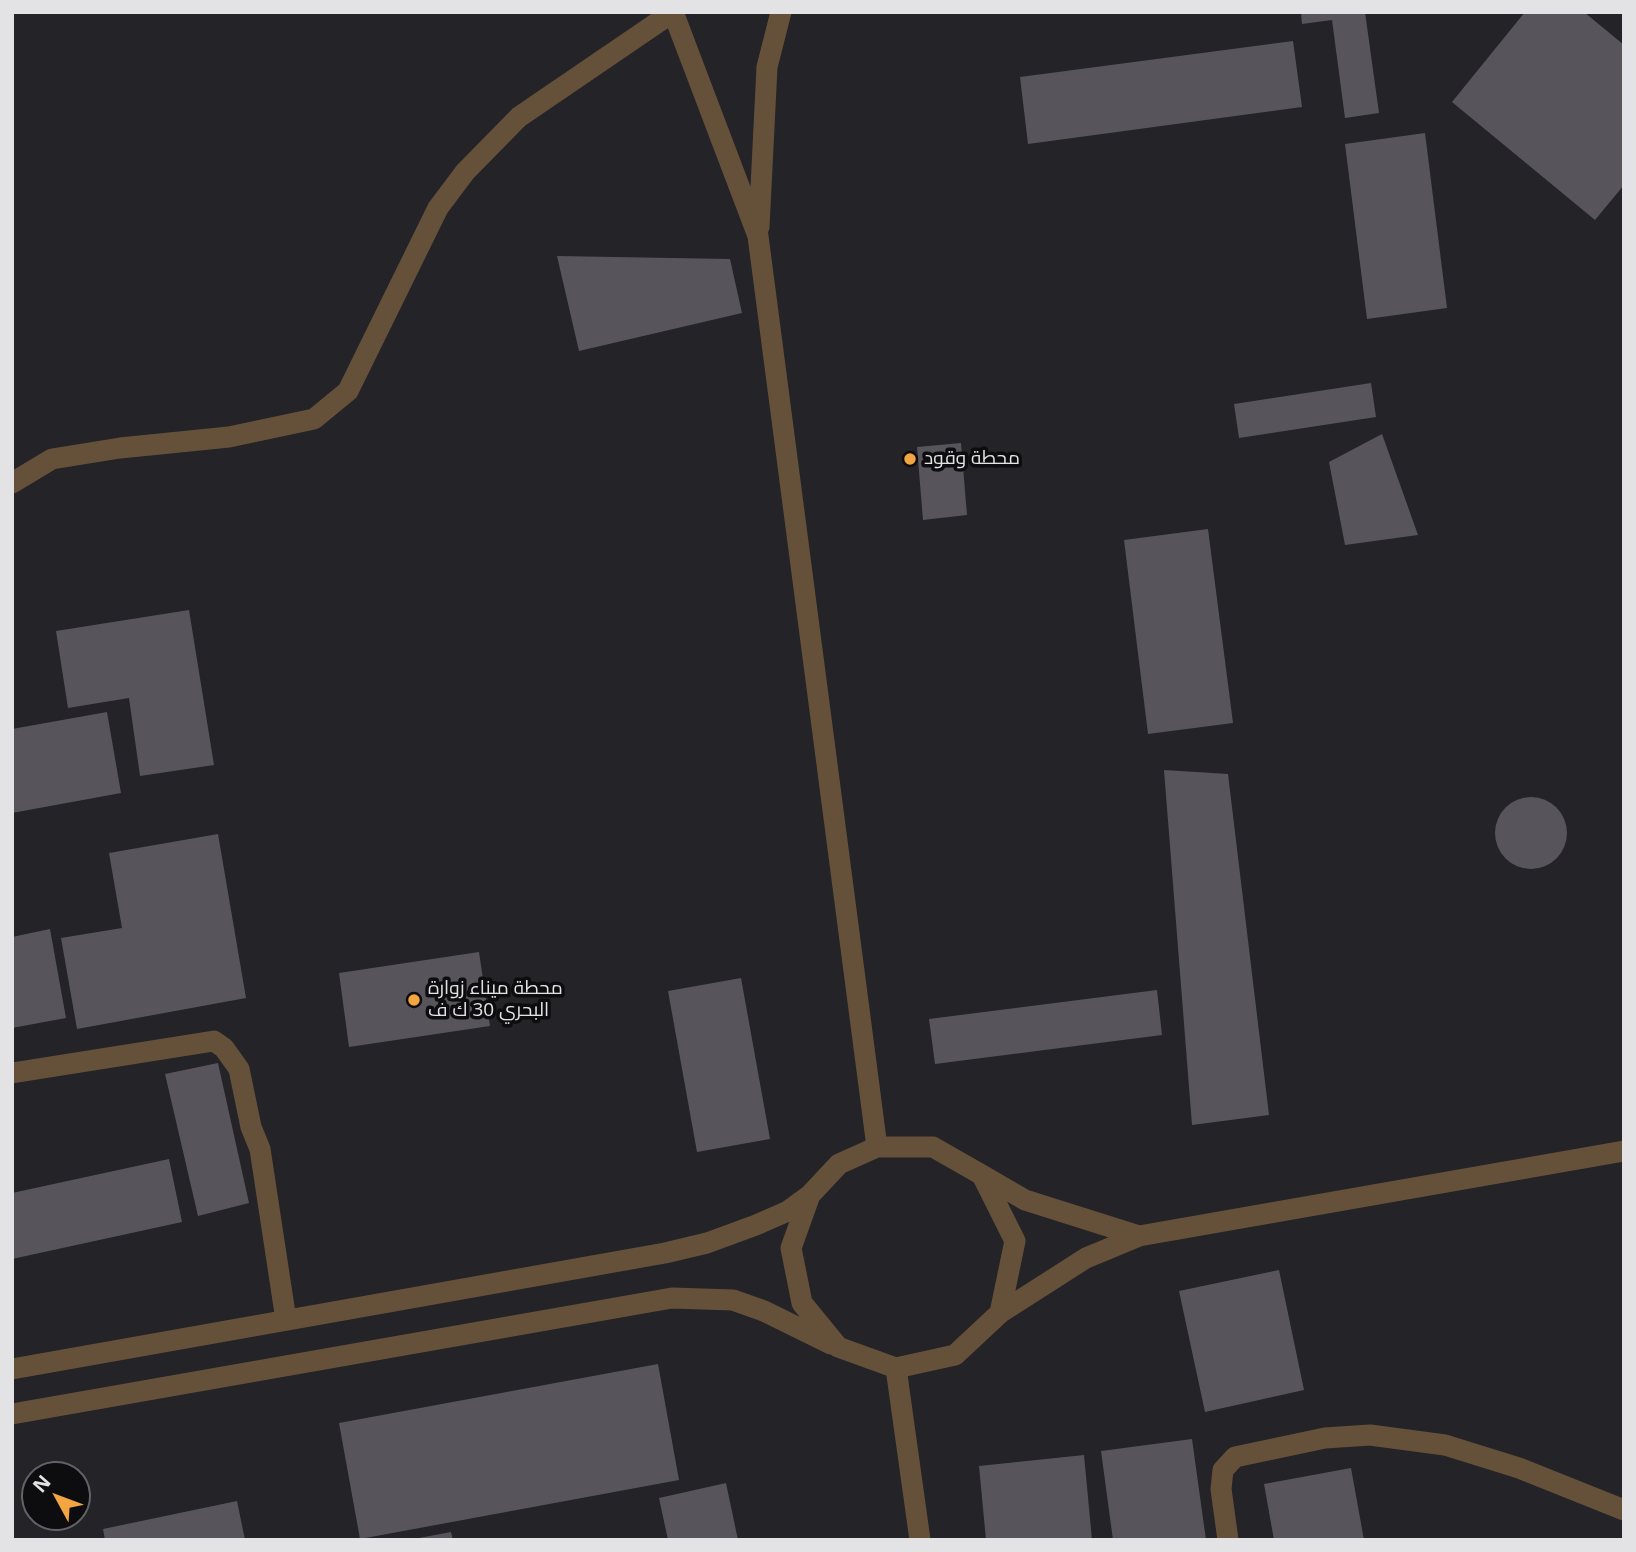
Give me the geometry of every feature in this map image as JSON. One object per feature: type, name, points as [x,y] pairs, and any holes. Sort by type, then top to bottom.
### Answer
[{"type":"street","points":[[12,483],[52,459],[229,437],[314,419],[348,391],[438,208],[465,172],[519,117],[673,12],[758,236]]},
{"type":"street","points":[[781,12],[767,68],[758,236],[877,1147]]},
{"type":"street","points":[[12,1073],[214,1041],[225,1048],[239,1069],[251,1127],[260,1149],[286,1320]]},
{"type":"street","points":[[12,1369],[707,1243],[788,1211],[810,1195],[839,1164],[877,1147],[933,1147],[1025,1200],[1139,1236]]},
{"type":"street","points":[[12,1414],[672,1298],[733,1300],[764,1311],[838,1347],[896,1368],[955,1355],[1000,1313],[1086,1258],[1139,1236],[1624,1151]]},
{"type":"street","points":[[982,1175],[1015,1241],[1000,1313]]},
{"type":"street","points":[[810,1195],[791,1248],[802,1303],[838,1347]]},
{"type":"street","points":[[896,1368],[920,1540]]},
{"type":"street","points":[[1228,1540],[1221,1489],[1223,1470],[1235,1457],[1325,1438],[1370,1435],[1445,1445],[1519,1468],[1624,1510]]},
{"type":"building","points":[[1301,12],[1365,12],[1379,113],[1345,118],[1332,20],[1302,24]]},
{"type":"building","points":[[1525,12],[1584,12],[1624,45],[1624,185],[1595,220],[1452,102]]},
{"type":"building","points":[[1293,41],[1302,107],[1028,144],[1020,77]]},
{"type":"building","points":[[1425,133],[1447,308],[1367,319],[1345,144]]},
{"type":"building","points":[[557,256],[730,259],[742,313],[579,351]]},
{"type":"building","points":[[1371,383],[1376,417],[1239,438],[1234,404]]},
{"type":"building","points":[[1382,434],[1418,535],[1345,545],[1329,462]]},
{"type":"building","points":[[961,443],[967,515],[923,520],[917,447]]},
{"type":"building","points":[[1208,529],[1233,723],[1148,734],[1124,540]]},
{"type":"building","points":[[189,610],[214,765],[140,776],[129,698],[68,708],[56,631]]},
{"type":"building","points":[[107,712],[121,793],[12,813],[12,729]]},
{"type":"building","points":[[1164,770],[1228,774],[1269,1115],[1192,1125]]},
{"type":"building","points":[[1538,797],[1557,807],[1565,819],[1565,847],[1557,859],[1545,867],[1524,869],[1505,859],[1497,847],[1495,826],[1505,807],[1517,799]]},
{"type":"building","points":[[218,834],[246,998],[77,1029],[61,938],[122,928],[109,853]]},
{"type":"building","points":[[50,929],[66,1018],[12,1028],[12,937]]},
{"type":"building","name":"محطة ميناء زوارة البحري 30 ك ف","points":[[479,952],[490,1026],[349,1047],[339,973]]},
{"type":"building","points":[[741,978],[770,1139],[697,1152],[668,991]]},
{"type":"building","points":[[1157,990],[1162,1035],[935,1064],[929,1019]]},
{"type":"building","points":[[218,1063],[249,1203],[198,1216],[165,1074]]},
{"type":"building","points":[[169,1159],[182,1222],[12,1259],[12,1193]]},
{"type":"building","points":[[1279,1270],[1304,1390],[1205,1412],[1179,1291]]},
{"type":"building","points":[[658,1364],[679,1480],[360,1539],[339,1423]]},
{"type":"building","points":[[1192,1439],[1206,1540],[1113,1540],[1101,1451]]},
{"type":"building","points":[[1084,1455],[1092,1540],[986,1540],[979,1466]]},
{"type":"building","points":[[1351,1468],[1364,1540],[1274,1540],[1264,1484]]},
{"type":"building","points":[[726,1483],[738,1540],[668,1540],[659,1498]]},
{"type":"building","points":[[237,1501],[245,1540],[105,1540],[103,1529]]},
{"type":"building","points":[[451,1532],[453,1540],[419,1540],[419,1538]]},
{"type":"place","name":"محطة وقود","points":[[910,459]]},
{"type":"place","name":"محطة ميناء زوارة البحري 30 ك ف","points":[[414,1000]]}]
